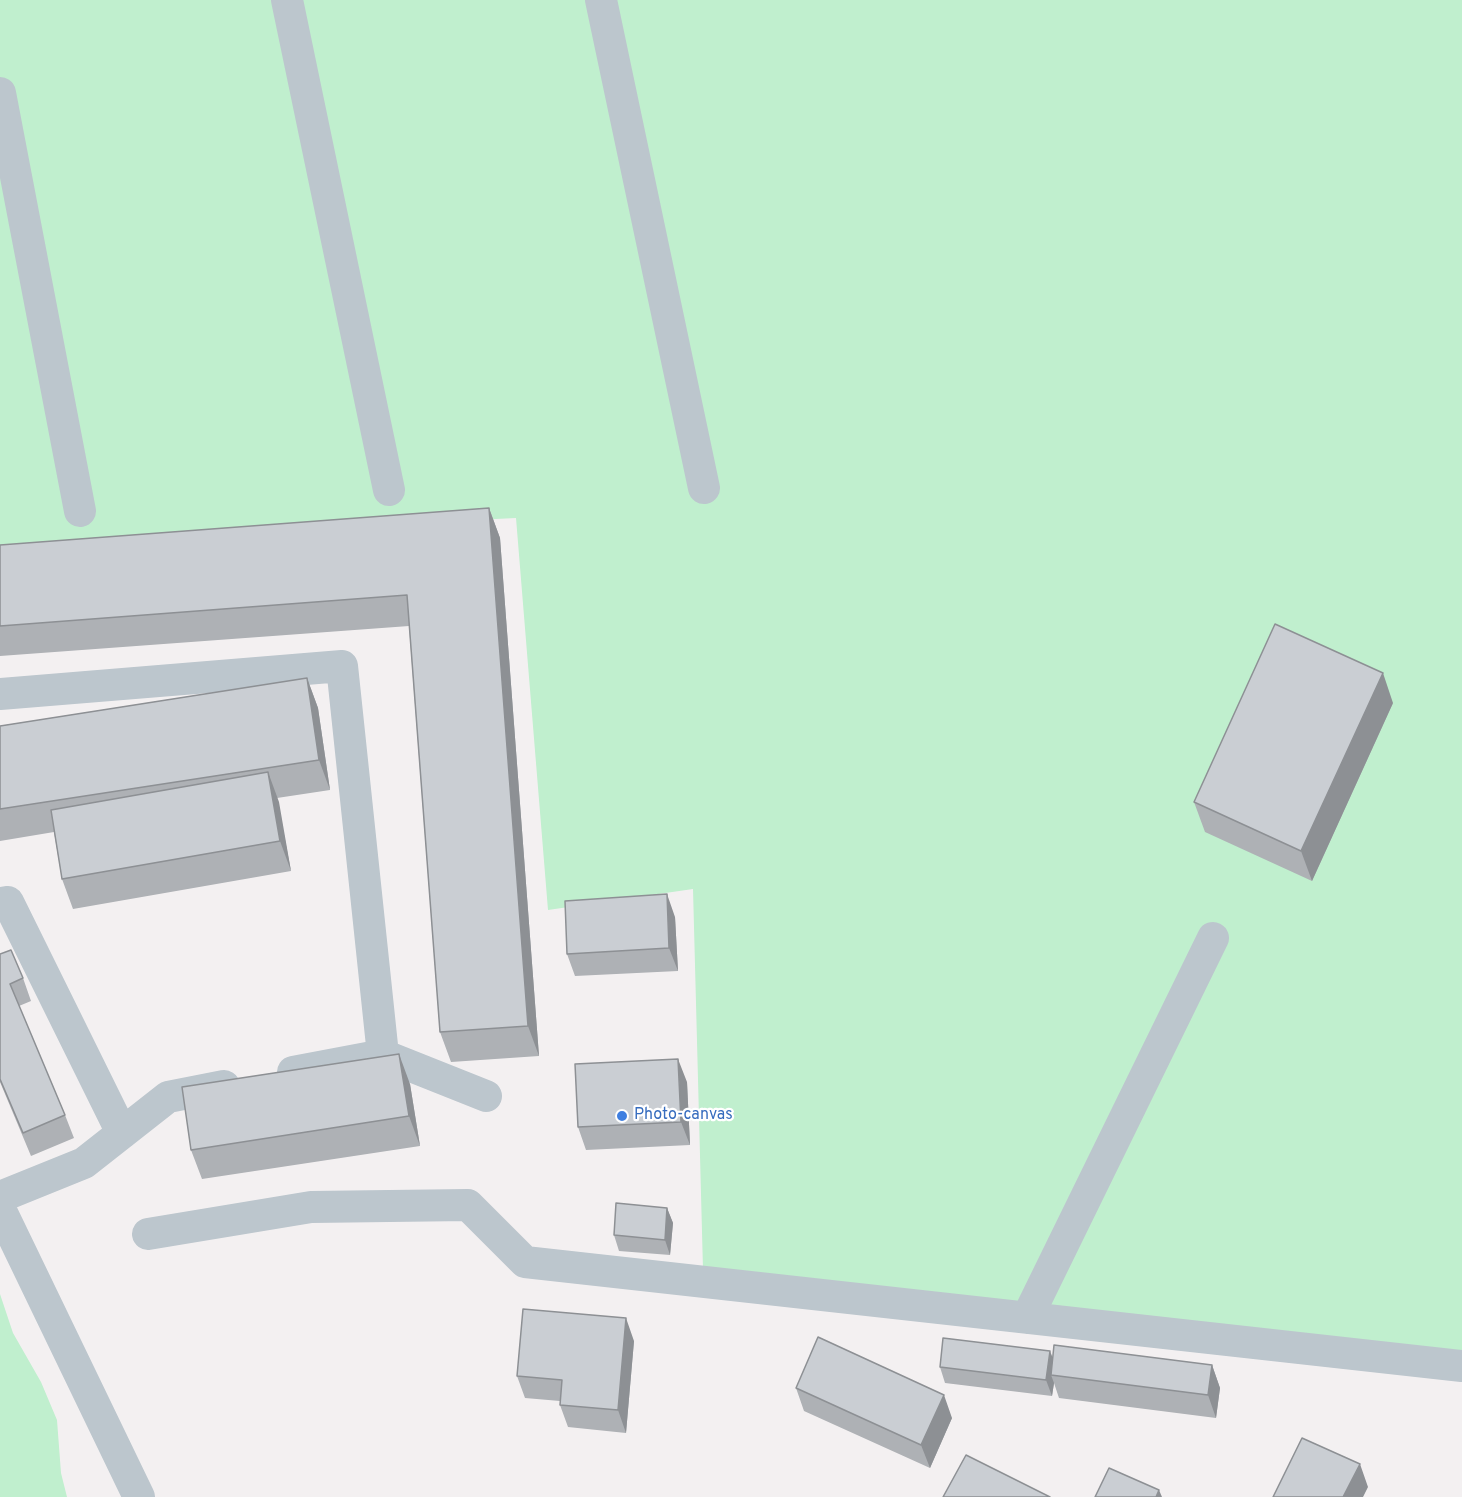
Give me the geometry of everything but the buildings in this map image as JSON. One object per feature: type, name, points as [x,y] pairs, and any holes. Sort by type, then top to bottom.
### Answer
[{"type":"lane","points":[[287,0],[388,490]]},
{"type":"lane","points":[[601,0],[704,488]]},
{"type":"lane","points":[[0,93],[80,511]]},
{"type":"lane","points":[[0,694],[342,666],[383,1054]]},
{"type":"lane","points":[[0,903],[8,902],[122,1133]]},
{"type":"lane","points":[[1026,1318],[1213,938]]},
{"type":"lane","points":[[0,1197],[84,1163],[168,1097],[383,1054],[486,1096]]},
{"type":"lane","points":[[148,1234],[311,1207],[468,1205],[525,1262],[1462,1366]]},
{"type":"lane","points":[[0,1209],[139,1497]]},
{"type":"green space","points":[[0,0],[1462,0],[1462,1356],[703,1270],[693,889],[548,910],[516,518],[250,531],[0,558]]},
{"type":"green space","points":[[0,1294],[13,1333],[41,1382],[57,1420],[61,1473],[67,1497],[0,1497]]},
{"type":"place","name":"Photo-canvas","points":[[622,1116]]}]
